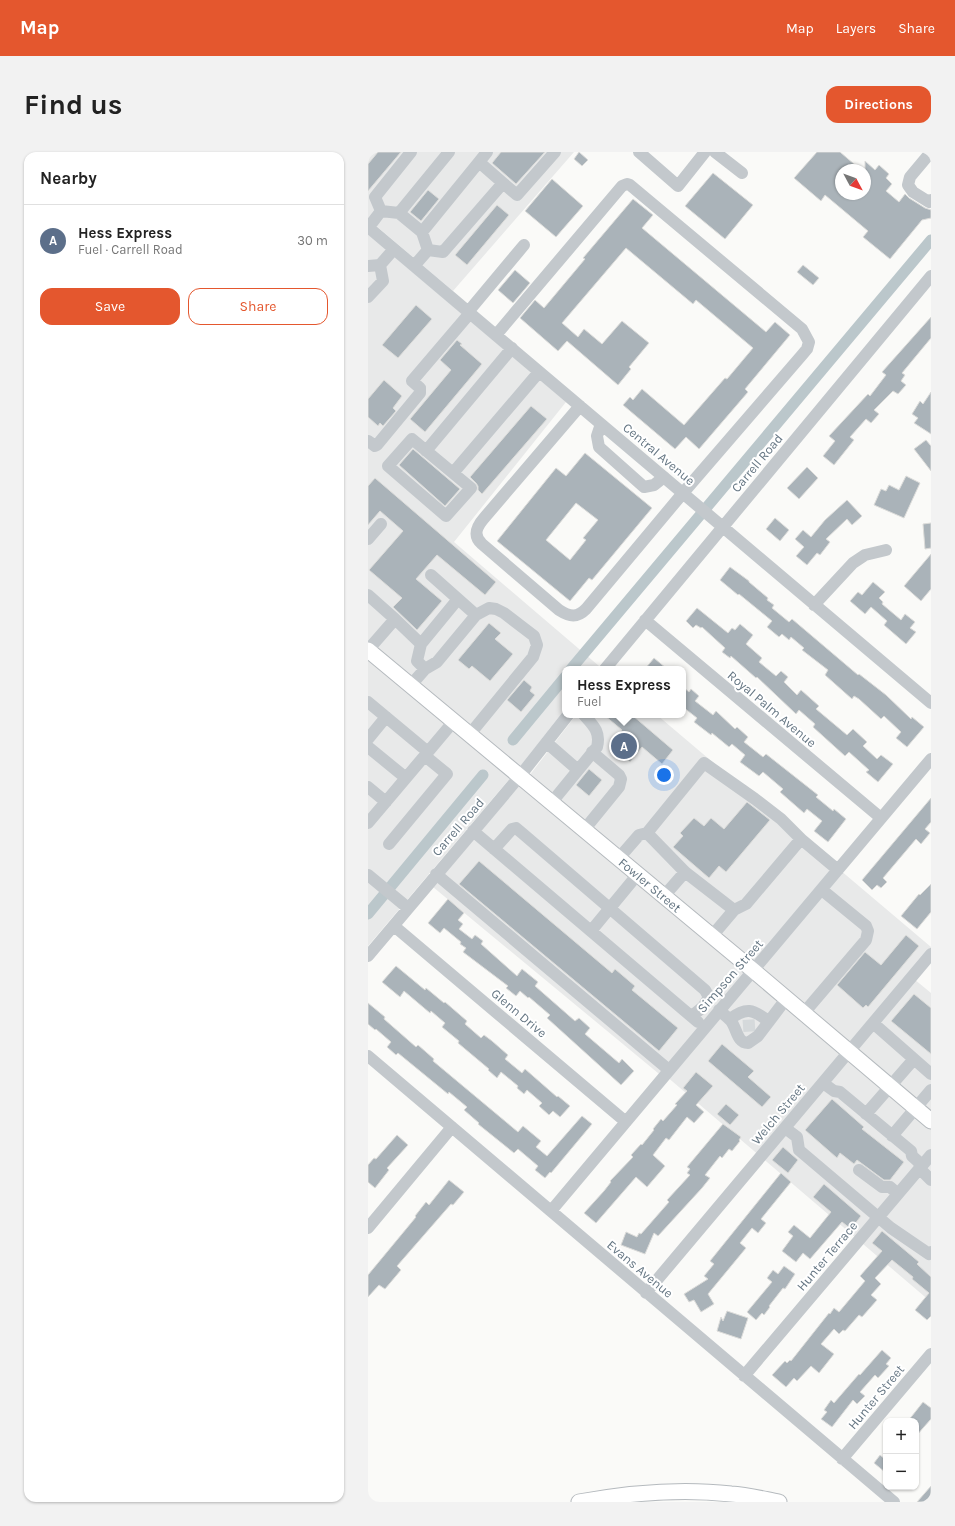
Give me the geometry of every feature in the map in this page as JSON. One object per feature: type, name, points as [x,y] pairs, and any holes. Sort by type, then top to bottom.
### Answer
[{"type":"main road","name":"Fowler Street","points":[[368,650],[619,858],[931,1121]]},
{"type":"main road","points":[[579,1502],[626,1494],[701,1492],[731,1494],[779,1502]]},
{"type":"street","points":[[381,210],[375,197],[411,152]]},
{"type":"street","points":[[399,213],[449,152]]},
{"type":"street","points":[[422,232],[488,152]]},
{"type":"street","points":[[479,162],[517,195],[555,152]]},
{"type":"street","points":[[638,152],[678,186],[705,152]]},
{"type":"street","points":[[715,152],[742,173]]},
{"type":"street","points":[[931,152],[910,177],[908,185],[913,192],[928,202],[931,200]]},
{"type":"street","points":[[428,250],[443,252],[503,183]]},
{"type":"street","points":[[496,335],[622,186],[626,184],[630,185],[796,324],[806,335],[809,342],[807,349],[683,493],[586,609],[579,614],[572,616],[559,610],[478,541],[476,534],[477,528],[485,516],[580,406]]},
{"type":"street","points":[[381,210],[399,213],[422,232],[428,250]]},
{"type":"street","points":[[368,227],[381,210]]},
{"type":"street","name":"Central Avenue","points":[[368,227],[814,605],[931,702]]},
{"type":"street","points":[[368,441],[375,446],[377,445],[420,393],[420,388],[412,381],[524,245]]},
{"type":"street","points":[[380,266],[394,249]]},
{"type":"street","points":[[414,266],[428,250]]},
{"type":"street","points":[[368,266],[380,266]]},
{"type":"street","points":[[368,297],[383,281],[380,266]]},
{"type":"street","name":"Carrell Road","points":[[607,666],[645,620],[718,523],[931,276]]},
{"type":"street","points":[[426,451],[512,348]]},
{"type":"street","points":[[453,473],[539,372]]},
{"type":"street","points":[[602,424],[597,436],[599,447],[644,487],[654,485],[664,477]]},
{"type":"street","points":[[412,439],[453,473],[471,488],[446,516],[388,466],[412,439]]},
{"type":"street","points":[[368,539],[381,524]]},
{"type":"street","points":[[814,605],[853,563],[865,555],[886,550]]},
{"type":"street","points":[[431,575],[476,615]]},
{"type":"street","points":[[368,595],[421,644]]},
{"type":"street","points":[[425,669],[417,661],[421,644],[458,599]]},
{"type":"street","points":[[411,685],[425,669],[437,662],[476,615],[489,608],[496,609],[504,613],[534,636],[537,645],[533,657],[470,734]]},
{"type":"street","points":[[368,650],[395,619]]},
{"type":"street","name":"Royal Palm Avenue","points":[[645,620],[881,818]]},
{"type":"street","points":[[368,702],[427,754],[447,774],[389,844]]},
{"type":"street","points":[[368,739],[386,717]]},
{"type":"street","name":"Carrell Road","points":[[368,956],[520,776],[566,718]]},
{"type":"street","points":[[552,802],[597,747],[599,740],[598,734],[587,718]]},
{"type":"street","points":[[368,823],[454,721]]},
{"type":"street","points":[[547,742],[578,770]]},
{"type":"street","points":[[368,747],[406,778]]},
{"type":"street","points":[[584,830],[621,783],[619,775],[592,752]]},
{"type":"street","name":"Simpson Street","points":[[551,1211],[931,760]]},
{"type":"street","points":[[619,858],[639,835],[647,833],[704,763],[755,799],[780,819],[801,840],[838,870]]},
{"type":"street","points":[[368,787],[386,802]]},
{"type":"street","points":[[494,849],[512,829],[516,828],[708,993],[709,997],[703,1007],[692,1016]]},
{"type":"street","points":[[473,831],[705,1027]]},
{"type":"street","points":[[647,833],[685,872],[734,910]]},
{"type":"street","points":[[712,936],[734,910],[746,904],[801,840]]},
{"type":"street","points":[[664,896],[685,872]]},
{"type":"street","points":[[436,874],[669,1070]]},
{"type":"street","points":[[591,931],[638,874]]},
{"type":"street","points":[[368,875],[408,908]]},
{"type":"street","points":[[803,1014],[866,940],[868,931],[866,926],[822,890]]},
{"type":"street","name":"Glenn Drive","points":[[394,926],[626,1122]]},
{"type":"street","name":"Welch Street","points":[[646,1293],[931,954]]},
{"type":"street","points":[[764,1023],[757,1012],[750,1011],[738,1013],[736,1024],[739,1038],[742,1042],[748,1043],[758,1036],[764,1023],[786,998]]},
{"type":"street","points":[[719,1010],[736,1024]]},
{"type":"street","points":[[873,1024],[931,1074]]},
{"type":"street","name":"Evans Avenue","points":[[368,1056],[894,1502]]},
{"type":"street","points":[[866,1114],[914,1059]]},
{"type":"street","points":[[823,1083],[834,1091],[840,1092],[911,1151],[912,1156],[931,1180]]},
{"type":"street","points":[[892,1136],[931,1090]]},
{"type":"street","points":[[368,1228],[452,1128]]},
{"type":"street","points":[[785,1128],[797,1138],[799,1150],[878,1218],[930,1254]]},
{"type":"street","name":"Hunter Terrace","points":[[744,1376],[931,1155]]},
{"type":"street","points":[[859,1170],[882,1187],[890,1187],[898,1194]]},
{"type":"street","name":"Hunter Street","points":[[842,1459],[931,1354]]},
{"type":"shaded area","points":[[368,152],[574,152],[453,291],[368,219]]},
{"type":"shaded area","points":[[368,234],[566,402],[454,542],[599,666],[562,666],[562,713],[519,768],[368,643]]},
{"type":"shaded area","points":[[368,657],[512,776],[368,946]]},
{"type":"shaded area","points":[[574,718],[661,718],[931,947],[931,959],[914,979],[931,993],[931,1114],[529,776]]},
{"type":"shaded area","points":[[521,784],[931,1128],[931,1302],[666,1076],[664,1078],[433,887]]},
{"type":"building","points":[[378,152],[401,152],[368,191],[368,164]]},
{"type":"building","points":[[501,152],[545,152],[516,184],[492,163]]},
{"type":"building","points":[[579,152],[588,160],[582,166],[574,159]]},
{"type":"building","points":[[817,152],[840,152],[854,164],[835,164],[835,200],[871,200],[871,166],[875,170],[879,165],[889,174],[886,178],[892,184],[886,191],[899,202],[905,194],[925,208],[931,210],[931,218],[922,220],[890,259],[863,237],[868,231],[825,195],[821,201],[794,178]]},
{"type":"building","points":[[713,173],[753,205],[725,239],[685,206]]},
{"type":"building","points":[[552,179],[583,206],[556,237],[525,211]]},
{"type":"building","points":[[428,190],[439,199],[421,221],[410,212]]},
{"type":"building","points":[[633,199],[653,215],[642,228],[766,332],[775,322],[790,335],[745,389],[748,392],[699,449],[686,437],[675,449],[623,405],[630,397],[633,400],[642,389],[684,425],[725,378],[727,379],[753,348],[696,300],[693,304],[626,248],[562,323],[578,337],[584,329],[602,344],[622,321],[649,343],[629,367],[631,369],[618,385],[567,341],[558,351],[520,318],[535,300],[544,308],[585,259],[583,258]]},
{"type":"building","points":[[497,205],[509,215],[467,265],[455,255]]},
{"type":"building","points":[[803,265],[819,278],[813,285],[797,272]]},
{"type":"building","points":[[515,270],[530,283],[513,303],[498,290]]},
{"type":"building","points":[[416,305],[432,319],[398,358],[382,345]]},
{"type":"building","points":[[931,317],[931,338],[902,373],[905,375],[901,381],[906,385],[898,394],[893,391],[874,410],[879,414],[871,423],[866,419],[850,437],[854,440],[834,465],[823,456],[835,441],[829,436],[868,394],[870,396],[886,375],[882,372]]},
{"type":"building","points":[[457,340],[462,344],[460,345],[482,364],[425,432],[410,419],[451,370],[440,360]]},
{"type":"building","points":[[384,380],[402,396],[393,408],[396,411],[383,426],[380,423],[378,426],[368,417],[368,399]]},
{"type":"building","points":[[931,392],[931,434],[914,423],[918,418],[912,414],[920,401],[923,404]]},
{"type":"building","points":[[531,406],[547,419],[482,494],[478,490],[476,483],[470,477]]},
{"type":"building","points":[[926,440],[931,446],[931,471],[914,449]]},
{"type":"building","points":[[413,449],[460,489],[445,506],[399,465]]},
{"type":"building","points":[[585,453],[652,508],[592,580],[589,578],[570,601],[497,541],[556,468],[566,476]],"holes":[[[576,503],[598,520],[583,538],[586,540],[570,560],[546,540]]]},
{"type":"building","points":[[807,467],[818,478],[799,499],[787,488]]},
{"type":"building","points":[[906,476],[920,483],[904,518],[874,505],[881,489],[886,491],[889,485],[899,490]]},
{"type":"building","points":[[375,478],[496,582],[485,595],[437,555],[416,579],[442,601],[417,630],[393,607],[402,598],[369,570],[403,531],[380,511],[368,525],[368,486]]},
{"type":"building","points":[[847,500],[862,516],[852,525],[847,519],[826,539],[830,542],[820,555],[817,553],[807,565],[796,556],[804,547],[795,539],[803,530],[811,537],[825,520]]},
{"type":"building","points":[[775,518],[789,530],[780,541],[766,529]]},
{"type":"building","points":[[931,523],[931,548],[925,549],[923,524]]},
{"type":"building","points":[[931,554],[931,589],[921,601],[904,586]]},
{"type":"building","points":[[730,567],[768,598],[767,600],[774,605],[772,608],[789,622],[792,619],[858,675],[859,674],[886,695],[911,719],[912,717],[924,727],[907,747],[896,738],[901,732],[884,716],[881,719],[859,699],[854,696],[852,699],[825,675],[828,670],[802,650],[804,648],[791,637],[789,640],[782,634],[779,637],[767,627],[772,621],[720,580]]},
{"type":"building","points":[[873,582],[885,592],[879,598],[883,602],[882,604],[901,620],[905,614],[915,622],[910,628],[916,632],[906,644],[884,625],[887,621],[871,607],[865,614],[850,601],[858,592],[862,595]]},
{"type":"building","points":[[697,608],[728,633],[732,628],[735,630],[740,624],[753,635],[746,644],[762,658],[759,662],[776,676],[781,671],[788,677],[784,682],[797,695],[801,690],[819,706],[816,709],[847,735],[853,729],[867,742],[863,746],[877,759],[881,755],[893,764],[878,782],[866,772],[869,770],[849,752],[845,756],[813,727],[815,724],[799,710],[796,714],[757,677],[756,678],[731,656],[730,658],[722,652],[725,648],[702,627],[701,628],[696,625],[693,628],[686,621]]},
{"type":"building","points":[[489,623],[501,633],[495,639],[513,654],[490,681],[472,666],[469,669],[458,660]]},
{"type":"building","points":[[654,658],[663,666],[647,666]]},
{"type":"building","points":[[524,680],[532,687],[530,691],[535,695],[521,712],[507,700]]},
{"type":"building","points":[[691,689],[699,696],[695,701],[713,715],[716,711],[735,729],[737,727],[748,737],[744,742],[763,757],[766,754],[818,795],[816,797],[833,811],[834,809],[846,819],[828,842],[814,831],[822,821],[807,809],[804,813],[780,792],[783,789],[763,772],[759,776],[740,762],[745,755],[732,744],[729,747],[712,733],[711,735],[694,722],[697,718],[686,709],[686,690],[689,692]]},
{"type":"building","points":[[608,718],[636,718],[673,750],[662,764],[642,747],[630,762],[609,744],[622,730]]},
{"type":"building","points":[[589,769],[602,780],[589,796],[576,785]]},
{"type":"building","points":[[931,798],[931,822],[925,829],[930,833],[921,844],[916,839],[883,878],[887,882],[881,888],[877,885],[872,890],[862,880]]},
{"type":"building","points":[[747,802],[770,820],[726,872],[719,866],[709,878],[673,847],[683,836],[680,833],[694,818],[704,826],[711,818],[724,829]]},
{"type":"building","points":[[479,861],[612,973],[615,969],[635,986],[632,990],[678,1028],[659,1051],[459,884]]},
{"type":"building","points":[[931,884],[931,912],[917,929],[901,916],[919,894],[920,895]]},
{"type":"building","points":[[448,899],[464,913],[458,920],[463,924],[459,929],[472,939],[475,935],[483,941],[481,944],[517,976],[522,969],[538,982],[535,986],[575,1021],[579,1018],[590,1028],[585,1034],[619,1063],[622,1059],[634,1071],[621,1085],[547,1018],[550,1015],[529,997],[528,998],[520,991],[516,996],[506,988],[508,986],[463,952],[466,948],[460,944],[461,942],[444,928],[440,933],[428,923]]},
{"type":"building","points":[[906,935],[919,946],[868,1007],[866,1005],[863,1008],[837,985],[865,952],[881,965]]},
{"type":"building","points":[[396,966],[425,990],[426,988],[444,1003],[445,1002],[467,1021],[465,1024],[481,1038],[484,1035],[492,1041],[508,1055],[505,1059],[522,1073],[525,1069],[557,1097],[558,1096],[570,1106],[560,1117],[553,1111],[549,1115],[539,1106],[542,1103],[527,1090],[524,1094],[517,1088],[518,1086],[501,1072],[497,1078],[488,1070],[489,1069],[458,1043],[459,1041],[442,1027],[445,1023],[431,1011],[430,1013],[404,991],[400,997],[382,982]]},
{"type":"building","points":[[914,994],[931,1008],[931,1054],[891,1021]]},
{"type":"building","points":[[368,1003],[416,1047],[418,1045],[434,1059],[433,1061],[518,1132],[523,1126],[541,1141],[536,1147],[547,1156],[582,1116],[592,1124],[551,1173],[550,1172],[545,1178],[535,1170],[538,1166],[518,1149],[514,1153],[478,1124],[479,1123],[464,1110],[467,1107],[449,1092],[448,1094],[398,1053],[396,1055],[387,1047],[391,1042],[368,1024]]},
{"type":"building","points":[[722,1044],[754,1071],[748,1077],[771,1097],[762,1107],[708,1061]]},
{"type":"building","points":[[696,1072],[713,1086],[696,1105],[704,1112],[694,1123],[687,1117],[669,1140],[666,1138],[653,1155],[665,1166],[647,1187],[636,1177],[596,1223],[584,1213],[604,1191],[611,1182],[610,1181],[633,1157],[631,1155],[641,1144],[642,1145],[661,1119],[663,1121],[677,1105],[675,1104],[687,1091],[683,1088]]},
{"type":"building","points":[[832,1099],[864,1127],[862,1129],[904,1162],[890,1180],[884,1180],[857,1160],[854,1164],[840,1153],[837,1158],[805,1130]]},
{"type":"building","points":[[726,1104],[739,1115],[730,1125],[717,1114]]},
{"type":"building","points":[[723,1124],[741,1137],[739,1140],[740,1141],[732,1151],[729,1149],[722,1158],[720,1156],[705,1175],[710,1178],[702,1188],[658,1236],[654,1233],[645,1254],[621,1245],[626,1232],[637,1237],[639,1233],[641,1234],[669,1202],[667,1200],[690,1175],[687,1173],[690,1169],[687,1167]]},
{"type":"building","points":[[397,1135],[408,1145],[387,1168],[389,1170],[375,1188],[368,1182],[368,1165],[374,1158],[376,1159]]},
{"type":"building","points":[[783,1147],[798,1160],[788,1173],[772,1160]]},
{"type":"building","points":[[781,1173],[791,1182],[761,1219],[766,1223],[758,1233],[752,1228],[740,1243],[746,1248],[708,1294],[714,1304],[701,1312],[694,1300],[689,1302],[684,1294],[708,1279],[704,1276],[714,1264],[710,1261]]},
{"type":"building","points":[[449,1180],[464,1192],[453,1205],[451,1204],[397,1266],[401,1270],[385,1289],[379,1285],[368,1297],[368,1275],[416,1217],[415,1216],[426,1202],[429,1205]]},
{"type":"building","points":[[824,1184],[861,1216],[851,1229],[842,1222],[810,1259],[803,1253],[796,1262],[782,1251],[793,1236],[788,1232],[794,1225],[810,1238],[831,1212],[813,1197]]},
{"type":"building","points":[[882,1231],[919,1262],[917,1264],[931,1277],[931,1316],[927,1320],[915,1310],[929,1293],[912,1279],[913,1277],[892,1260],[875,1278],[881,1284],[871,1295],[877,1300],[862,1317],[859,1315],[845,1331],[843,1330],[839,1334],[834,1329],[821,1344],[834,1354],[819,1373],[811,1366],[797,1381],[794,1378],[786,1387],[772,1375],[785,1361],[787,1363],[790,1360],[791,1361],[829,1313],[830,1314],[834,1308],[839,1312],[865,1281],[860,1276],[882,1251],[872,1243]]},
{"type":"building","points":[[784,1266],[795,1274],[785,1289],[783,1288],[769,1306],[770,1307],[764,1315],[762,1313],[756,1320],[747,1312],[772,1282],[767,1278],[773,1270],[778,1274]]},
{"type":"building","points":[[727,1311],[748,1318],[741,1339],[717,1331],[721,1317],[723,1321]]},
{"type":"building","points":[[882,1350],[891,1358],[886,1364],[889,1366],[878,1378],[875,1375],[860,1392],[865,1396],[857,1404],[853,1400],[832,1427],[821,1419],[827,1412],[824,1410],[831,1400],[834,1403]]},
{"type":"building","points":[[923,1402],[931,1408],[931,1419],[919,1433],[919,1418],[910,1418]]},
{"type":"building","points":[[880,1455],[883,1458],[883,1470],[874,1463]]},
{"type":"building","points":[[931,1486],[931,1502],[917,1502]]},
{"type":"waterway","points":[[574,666],[931,240]]},
{"type":"waterway","points":[[513,740],[562,681]]},
{"type":"waterway","points":[[368,914],[483,775]]},
{"type":"tunnel","points":[[743,1026],[757,1025]]},
{"type":"place","name":"Hess Express","points":[[624,746]]}]
